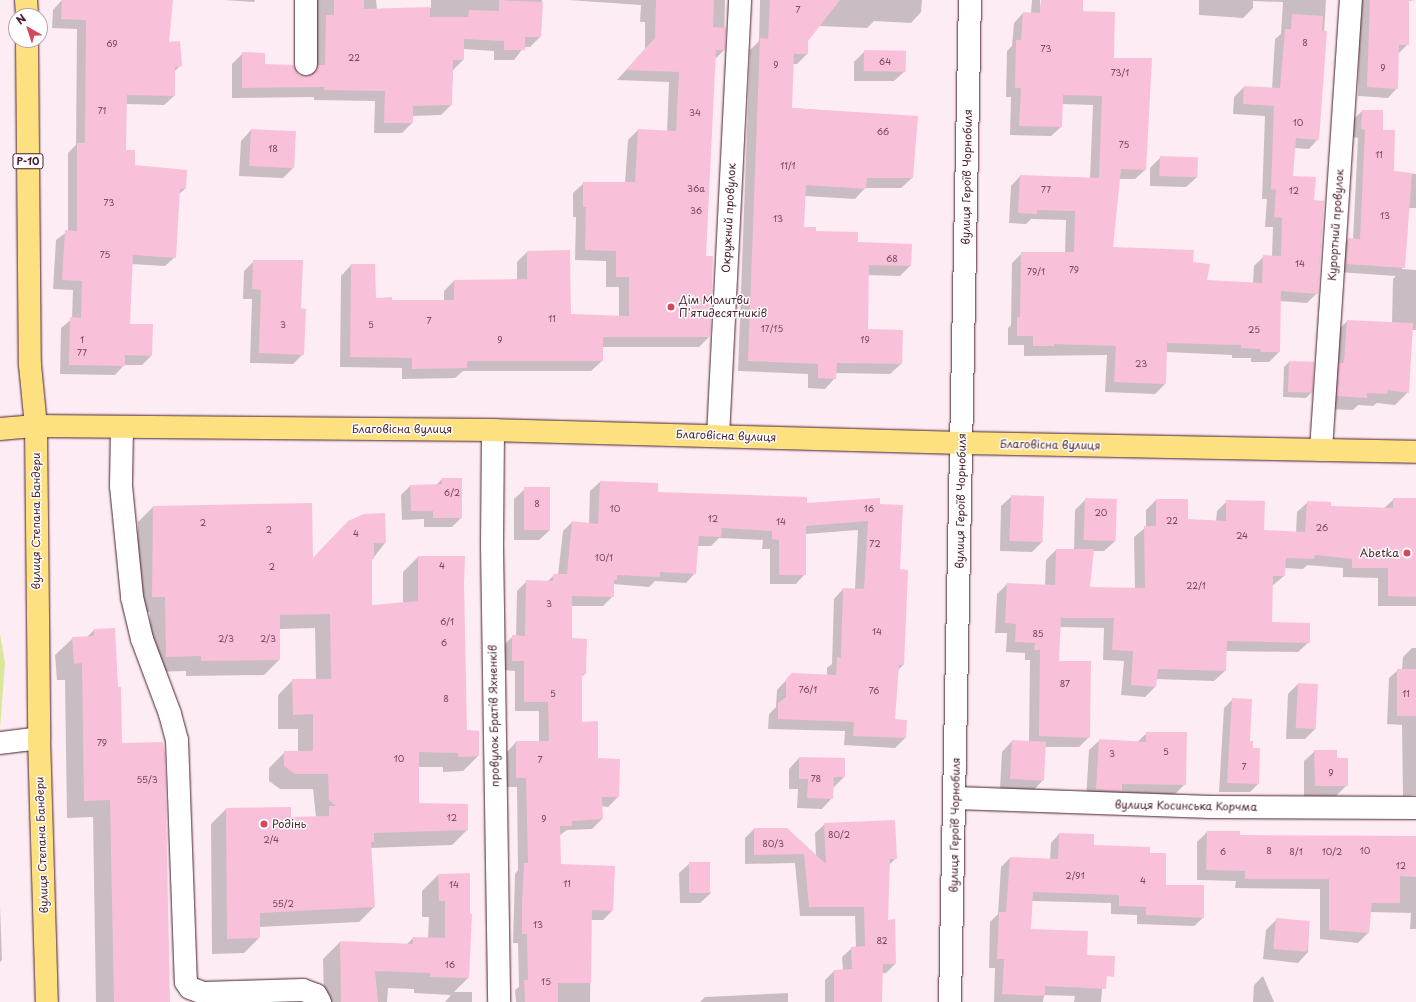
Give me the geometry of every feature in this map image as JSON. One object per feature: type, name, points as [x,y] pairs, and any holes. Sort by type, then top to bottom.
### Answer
[{"type":"main road","name":"вулиця Степана Бандери","points":[[27,48],[30,365],[36,426],[39,738],[47,1002]]},
{"type":"main road","name":"Благовісна вулиця","points":[[0,429],[36,426],[493,430],[962,443],[1416,452]]},
{"type":"street","points":[[306,0],[306,64]]},
{"type":"street","name":"Окружний провулок","points":[[718,436],[740,0]]},
{"type":"street","name":"вулиця Героїв Чорнобиля","points":[[950,1002],[956,798],[970,0]]},
{"type":"street","name":"Курортний провулок","points":[[1322,450],[1351,0]]},
{"type":"street","points":[[122,427],[121,486],[135,618],[177,740],[186,982],[190,988],[203,993],[303,990],[316,995],[320,1002]]},
{"type":"street","name":"провулок Братів Яхненків","points":[[493,430],[492,546],[499,1002]]},
{"type":"street","points":[[0,743],[39,738]]},
{"type":"street","name":"вулиця Косинська Корчма","points":[[956,798],[1211,807],[1416,808]]},
{"type":"green space","points":[[0,634],[5,663],[0,729]]},
{"type":"building","points":[[62,0],[173,0],[169,42],[180,41],[182,66],[175,67],[175,96],[127,95],[126,150],[135,150],[135,165],[187,170],[186,189],[180,189],[176,258],[133,255],[130,324],[153,324],[152,356],[125,355],[125,366],[69,365],[70,317],[81,318],[82,281],[62,280],[65,230],[77,231],[77,143],[85,143],[86,20],[61,19]]},
{"type":"building","points":[[334,0],[364,0],[364,9],[430,7],[430,17],[468,17],[469,10],[499,11],[499,0],[543,2],[541,37],[525,37],[525,50],[504,50],[504,41],[464,39],[464,60],[453,60],[452,105],[413,106],[413,123],[384,123],[385,91],[324,90],[324,87],[242,88],[242,52],[265,53],[265,64],[294,65],[299,75],[313,75],[318,65],[325,65],[326,15],[334,15]]},
{"type":"building","points":[[656,0],[714,0],[713,27],[726,28],[725,50],[716,50],[706,256],[713,256],[710,337],[603,337],[603,361],[467,361],[467,368],[412,369],[412,358],[350,357],[351,264],[375,264],[376,298],[392,297],[392,300],[454,300],[454,280],[527,279],[527,251],[570,250],[571,314],[629,316],[629,277],[616,277],[616,251],[585,250],[586,207],[583,207],[583,182],[635,182],[638,129],[676,131],[679,72],[626,70],[655,38]]},
{"type":"building","points":[[770,0],[840,0],[808,41],[808,54],[794,54],[792,108],[918,116],[913,178],[867,178],[866,189],[806,185],[804,227],[816,227],[816,231],[858,232],[858,242],[912,244],[911,266],[869,265],[868,329],[903,330],[902,364],[837,363],[836,379],[818,378],[818,364],[748,361],[760,38],[768,39]]},
{"type":"building","points":[[1041,0],[1083,0],[1083,11],[1115,12],[1114,58],[1152,58],[1146,170],[1121,169],[1113,247],[1194,250],[1193,262],[1210,264],[1207,280],[1262,283],[1263,255],[1281,256],[1282,218],[1274,217],[1276,190],[1271,189],[1274,106],[1243,104],[1244,86],[1280,88],[1285,29],[1291,29],[1292,14],[1323,16],[1322,31],[1327,31],[1319,140],[1296,138],[1293,176],[1316,177],[1314,200],[1324,201],[1318,294],[1281,291],[1280,352],[1260,352],[1261,349],[1241,348],[1241,345],[1167,343],[1166,384],[1114,382],[1116,346],[1054,344],[1054,346],[1033,346],[1033,336],[1017,336],[1017,317],[1020,317],[1021,252],[1074,252],[1075,211],[1037,210],[1037,214],[1018,213],[1020,175],[1099,178],[1102,96],[1063,95],[1062,127],[1019,126],[1021,88],[1015,88],[1016,40],[1021,40],[1023,12],[1040,13]]},
{"type":"building","points":[[1370,0],[1409,0],[1409,45],[1399,45],[1398,89],[1367,87]]},
{"type":"building","points":[[864,50],[906,51],[906,72],[864,71]]},
{"type":"building","points":[[1362,110],[1383,110],[1383,130],[1395,130],[1394,171],[1412,173],[1405,268],[1346,264],[1348,238],[1360,239],[1365,130],[1361,129]]},
{"type":"building","points":[[251,129],[296,131],[294,168],[249,166]]},
{"type":"building","points":[[1160,156],[1198,157],[1197,177],[1159,176]]},
{"type":"building","points":[[253,260],[303,260],[301,308],[306,309],[304,355],[259,353],[261,290],[252,289]]},
{"type":"building","points":[[1347,320],[1413,323],[1409,393],[1388,390],[1387,394],[1367,393],[1367,398],[1337,396],[1339,363],[1344,363]]},
{"type":"building","points":[[1289,361],[1314,362],[1313,393],[1288,392]]},
{"type":"building","points":[[442,478],[462,478],[462,518],[433,518],[433,511],[411,511],[410,485],[442,484]]},
{"type":"building","points":[[600,481],[658,483],[658,492],[807,497],[807,503],[880,498],[880,504],[903,505],[900,569],[908,570],[904,665],[899,665],[895,719],[907,720],[906,738],[853,736],[854,722],[778,719],[778,703],[786,697],[786,679],[792,673],[836,675],[837,657],[841,658],[843,588],[864,589],[868,521],[806,526],[806,575],[779,575],[779,540],[772,539],[772,531],[722,528],[721,537],[699,536],[696,574],[660,572],[660,577],[617,575],[617,580],[614,580],[614,597],[572,596],[572,638],[587,639],[586,674],[582,674],[582,722],[598,721],[598,758],[620,759],[619,797],[602,797],[603,819],[572,821],[572,826],[560,826],[561,864],[615,866],[613,911],[592,910],[591,983],[558,983],[558,1002],[525,1002],[524,980],[528,980],[527,934],[522,934],[522,902],[524,863],[528,863],[526,778],[516,778],[516,741],[549,741],[548,702],[524,702],[524,661],[512,661],[512,635],[525,636],[526,580],[553,581],[553,574],[567,574],[572,521],[598,524]]},
{"type":"building","points":[[524,487],[550,487],[550,530],[524,530]]},
{"type":"building","points":[[1011,495],[1044,496],[1042,542],[1009,541]]},
{"type":"building","points":[[1085,498],[1117,499],[1116,541],[1084,540]]},
{"type":"building","points":[[1393,498],[1416,498],[1416,597],[1388,596],[1388,568],[1352,568],[1352,559],[1315,555],[1314,559],[1286,558],[1285,576],[1273,576],[1272,622],[1310,623],[1310,643],[1227,641],[1226,671],[1158,669],[1156,687],[1131,685],[1133,651],[1112,650],[1114,618],[1061,618],[1059,661],[1091,661],[1090,738],[1039,736],[1040,650],[1034,650],[1035,643],[1015,642],[1016,624],[1005,623],[1007,583],[1055,585],[1056,549],[1094,549],[1090,587],[1145,588],[1144,526],[1156,526],[1156,499],[1188,499],[1188,519],[1226,521],[1226,500],[1265,501],[1264,530],[1305,532],[1307,501],[1331,502],[1331,506],[1393,508]]},
{"type":"building","points":[[312,503],[313,558],[348,521],[364,514],[385,513],[386,543],[374,543],[374,559],[372,558],[372,605],[418,601],[418,556],[465,556],[464,583],[467,730],[479,731],[479,756],[458,757],[458,753],[419,752],[419,803],[468,804],[468,830],[374,833],[374,842],[371,842],[375,907],[260,913],[260,938],[227,939],[226,808],[291,807],[291,817],[329,816],[329,806],[336,806],[329,800],[328,774],[295,774],[284,766],[284,751],[313,751],[313,714],[293,715],[292,679],[331,679],[330,614],[280,615],[280,660],[201,661],[201,656],[166,657],[165,597],[152,597],[153,506]]},
{"type":"building","points":[[115,628],[118,687],[121,687],[122,743],[163,742],[165,755],[170,1002],[114,1002],[110,800],[84,801],[82,663],[74,664],[72,637],[94,636],[94,629]]},
{"type":"building","points":[[1397,669],[1416,669],[1416,716],[1397,716]]},
{"type":"building","points":[[1298,683],[1318,684],[1316,729],[1296,728]]},
{"type":"building","points":[[1232,698],[1252,699],[1250,741],[1253,741],[1253,748],[1260,748],[1259,784],[1227,783]]},
{"type":"building","points":[[1146,732],[1187,732],[1186,785],[1122,784],[1122,791],[1096,789],[1099,739],[1146,742]]},
{"type":"building","points":[[1012,740],[1046,742],[1044,781],[1010,779]]},
{"type":"building","points":[[1314,750],[1337,750],[1337,758],[1348,758],[1348,786],[1315,786]]},
{"type":"building","points":[[799,757],[845,758],[845,777],[834,777],[833,799],[807,798],[808,779],[799,779]]},
{"type":"building","points":[[895,820],[897,859],[890,859],[888,920],[895,919],[896,964],[883,964],[882,1002],[834,1002],[834,970],[852,969],[851,947],[865,946],[864,907],[809,907],[804,854],[754,855],[754,828],[787,828],[826,864],[824,823]]},
{"type":"building","points":[[1207,831],[1240,831],[1240,835],[1416,836],[1416,877],[1400,876],[1400,903],[1372,903],[1369,933],[1329,930],[1329,879],[1245,879],[1245,871],[1206,870]]},
{"type":"building","points":[[1059,833],[1094,834],[1094,845],[1150,847],[1150,853],[1166,853],[1166,885],[1204,885],[1204,918],[1146,915],[1146,907],[1119,906],[1119,895],[1033,892],[1031,929],[1088,931],[1087,955],[1115,956],[1114,977],[1107,976],[1106,989],[1045,986],[1045,996],[1002,994],[1004,959],[997,959],[999,912],[1006,912],[1010,857],[1058,859]]},
{"type":"building","points":[[689,862],[710,862],[710,893],[689,893]]},
{"type":"building","points":[[470,873],[470,914],[472,914],[469,978],[430,977],[430,973],[375,971],[378,1002],[341,1002],[340,941],[413,944],[413,937],[445,938],[445,901],[439,901],[438,874]]},
{"type":"building","points":[[1276,918],[1310,921],[1307,952],[1273,949]]},
{"type":"place","name":"Дім Молитви П'ятидесятників","points":[[671,307]]},
{"type":"place","name":"Abetka","points":[[1407,553]]},
{"type":"place","name":"Родінь","points":[[264,824]]}]
